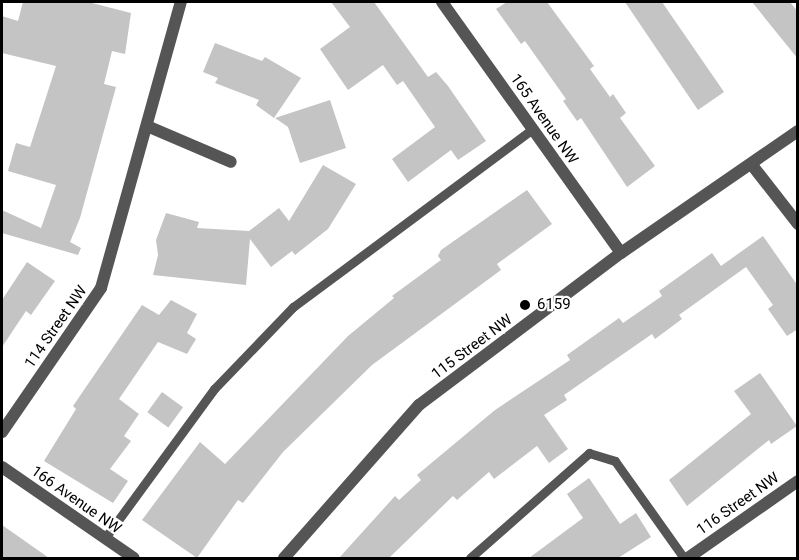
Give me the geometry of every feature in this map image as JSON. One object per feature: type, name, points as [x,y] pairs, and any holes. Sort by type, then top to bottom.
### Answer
[{"type":"street","name":"114 Street NW","points":[[2,432],[101,288],[181,2]]},
{"type":"street","name":"165 Avenue NW","points":[[442,2],[621,253]]},
{"type":"street","points":[[147,126],[231,162]]},
{"type":"street","name":"115 Street NW","points":[[284,558],[419,405],[621,253],[752,165],[798,131]]},
{"type":"street","points":[[752,165],[798,224]]},
{"type":"street","name":"166 Avenue NW","points":[[2,467],[134,558]]},
{"type":"street","name":"116 Street NW","points":[[692,557],[798,481]]},
{"type":"lane","points":[[105,538],[214,389],[293,307],[533,129]]},
{"type":"lane","points":[[470,558],[590,453],[615,461],[692,557]]},
{"type":"building","points":[[23,2],[88,2],[131,13],[125,54],[112,51],[104,84],[116,87],[80,218],[70,242],[81,248],[78,255],[2,233],[2,210],[41,228],[56,185],[8,171],[16,143],[30,147],[56,66],[2,53],[2,16],[18,21]]},
{"type":"building","points":[[331,2],[374,2],[428,77],[436,72],[486,141],[458,160],[451,150],[408,182],[392,159],[435,127],[403,81],[397,85],[383,65],[348,90],[320,49],[350,27]]},
{"type":"building","points":[[507,2],[547,2],[594,66],[590,69],[610,97],[613,94],[626,113],[620,118],[655,166],[627,187],[581,118],[577,121],[563,101],[566,99],[525,41],[521,44],[496,9]]},
{"type":"building","points":[[625,2],[662,2],[724,92],[698,110]]},
{"type":"building","points":[[752,2],[790,2],[798,12],[798,59]]},
{"type":"building","points":[[215,43],[262,61],[265,57],[301,78],[274,118],[256,105],[259,100],[215,83],[218,78],[203,72]]},
{"type":"building","points":[[330,100],[346,148],[300,163],[288,127],[275,118]]},
{"type":"building","points":[[323,165],[356,184],[328,229],[295,255],[292,251],[271,267],[250,239],[246,285],[153,275],[158,255],[156,240],[166,213],[199,222],[197,228],[249,231],[279,208],[289,221]]},
{"type":"building","points":[[527,190],[552,224],[497,264],[501,270],[372,365],[283,452],[243,503],[238,500],[197,558],[142,520],[200,442],[225,464],[348,336],[394,298],[392,296],[441,260],[438,256],[441,250]]},
{"type":"building","points":[[763,236],[798,286],[798,329],[787,336],[768,309],[773,305],[746,267],[679,315],[682,319],[655,339],[652,334],[564,395],[567,400],[544,415],[568,449],[549,463],[537,446],[494,479],[489,472],[457,500],[453,496],[389,558],[339,558],[395,496],[399,500],[421,480],[417,475],[495,410],[570,360],[567,355],[619,318],[623,323],[662,296],[659,291],[712,253],[721,266]]},
{"type":"building","points":[[27,262],[55,281],[31,315],[26,311],[2,347],[2,300]]},
{"type":"building","points":[[171,300],[197,314],[187,333],[196,339],[187,354],[158,342],[119,399],[139,414],[124,436],[131,441],[110,469],[128,481],[113,503],[44,461],[76,409],[73,406],[142,305],[159,315]]},
{"type":"building","points":[[760,373],[797,426],[771,444],[769,440],[687,506],[669,480],[751,414],[734,391]]},
{"type":"building","points":[[162,392],[183,407],[168,428],[147,412]]},
{"type":"building","points":[[589,478],[620,524],[636,513],[651,537],[618,558],[529,558],[583,518],[567,494]]},
{"type":"building","points":[[2,525],[22,539],[49,558],[2,558]]},
{"type":"place","name":"6159","points":[[525,305]]}]
